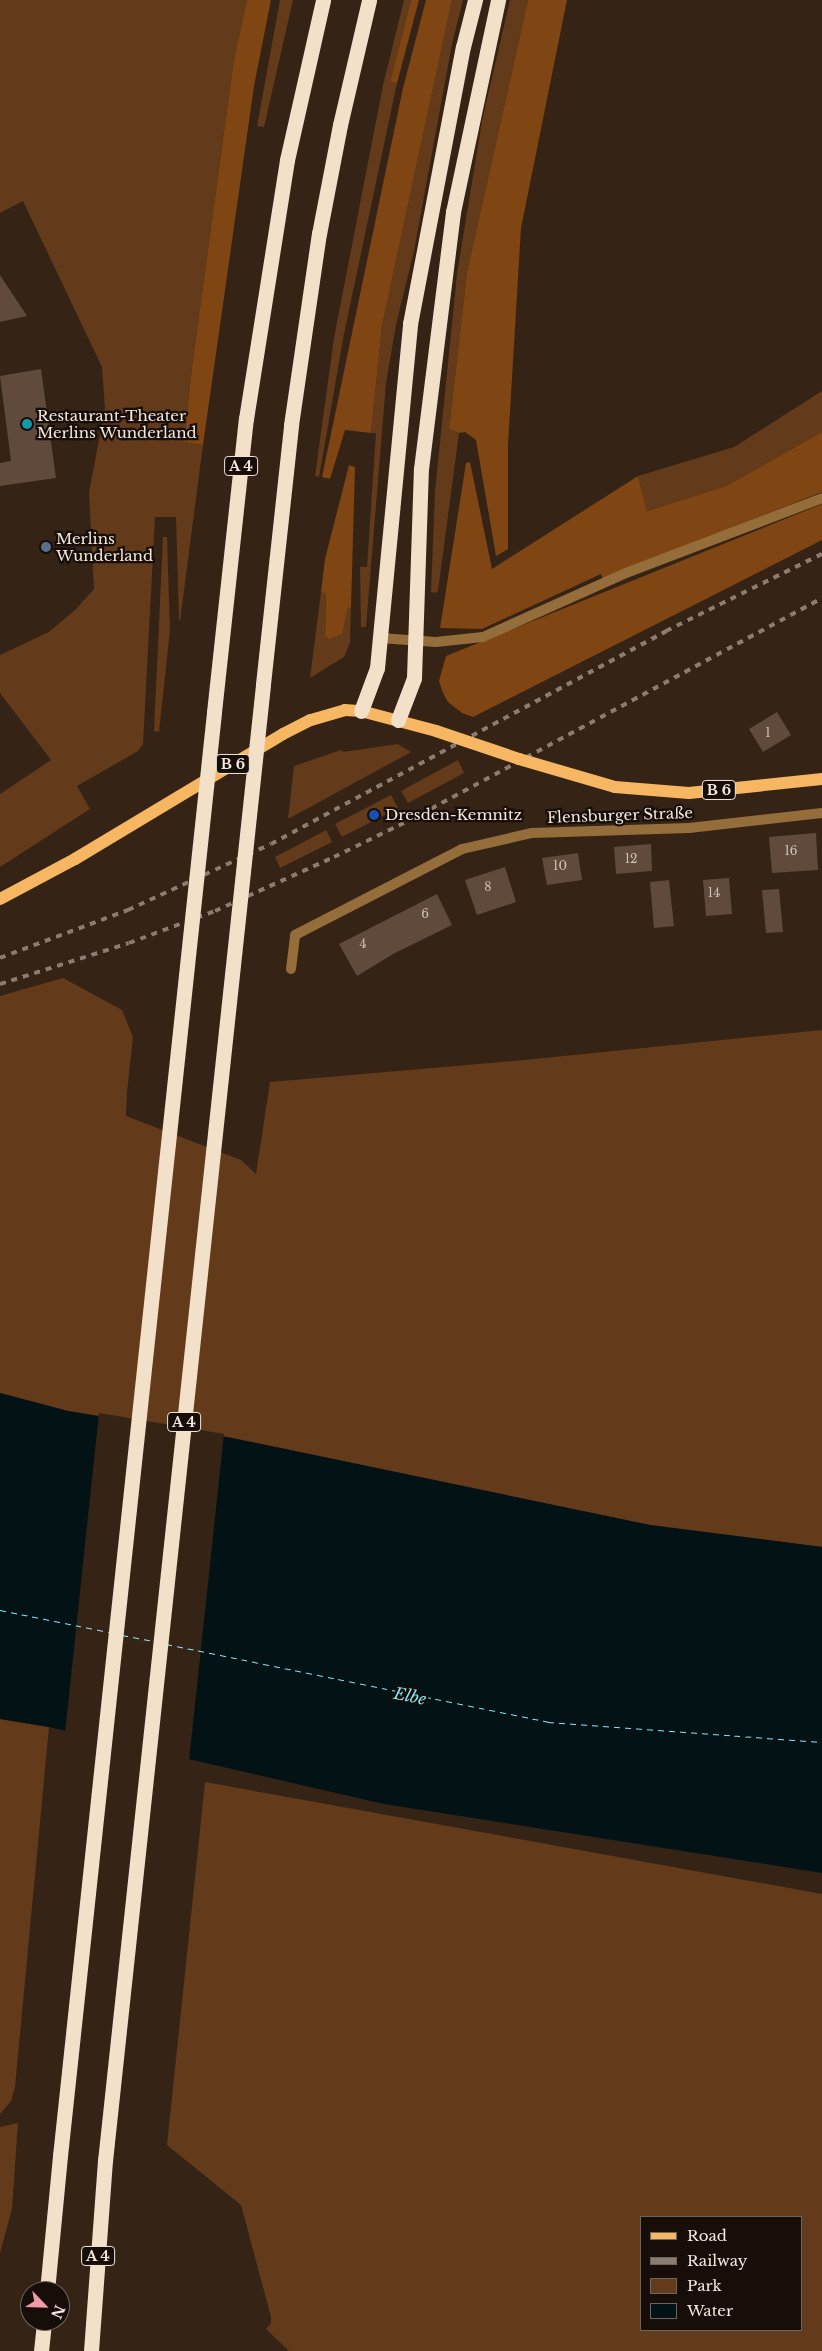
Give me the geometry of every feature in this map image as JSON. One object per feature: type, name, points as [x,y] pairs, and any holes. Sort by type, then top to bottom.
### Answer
[{"type":"highway","name":"A 4","points":[[48,2281],[246,418],[286,169],[309,56],[323,0]]},
{"type":"highway","name":"A 4","points":[[91,2351],[105,2161],[291,425],[319,234],[340,125],[369,0]]},
{"type":"highway","points":[[361,711],[377,668],[410,324],[463,47],[475,0]]},
{"type":"highway","points":[[398,720],[414,678],[421,468],[453,212],[498,0]]},
{"type":"highway","points":[[41,2351],[43,2331]]},
{"type":"main road","name":"B 6","points":[[0,899],[75,859],[283,734],[311,720],[345,710],[361,711],[398,720],[545,767],[615,787],[689,793],[822,779]]},
{"type":"street","points":[[380,638],[436,642],[483,637],[626,573],[822,498]]},
{"type":"street","name":"Flensburger Straße","points":[[291,969],[295,935],[462,849],[532,833],[689,828],[822,813]]},
{"type":"green space","points":[[0,0],[247,0],[234,59],[192,367],[184,442],[203,445],[180,621],[176,517],[155,517],[143,744],[138,751],[77,786],[90,809],[0,867],[0,794],[51,760],[0,693],[0,655],[49,632],[75,610],[94,589],[89,492],[105,409],[102,367],[23,201],[0,213]]},
{"type":"green space","points":[[280,0],[293,0],[264,127],[257,126]]},
{"type":"green space","points":[[404,0],[411,0],[390,82],[397,83],[344,334],[319,477],[315,476],[334,338],[383,85]]},
{"type":"green space","points":[[452,0],[463,0],[452,44],[414,251],[396,325],[386,383],[366,627],[361,627],[360,567],[367,567],[376,433],[371,433],[382,326]]},
{"type":"green space","points":[[510,0],[528,0],[467,272],[449,429],[459,433],[438,591],[436,593],[431,592],[435,492],[457,274],[482,121]]},
{"type":"green space","points":[[822,391],[822,432],[726,486],[647,511],[638,476],[734,447]]},
{"type":"green space","points":[[163,537],[167,537],[170,630],[159,732],[154,731]]},
{"type":"green space","points":[[321,592],[326,593],[325,635],[347,609],[351,608],[350,643],[344,657],[310,678]]},
{"type":"green space","points":[[398,744],[411,752],[288,819],[294,766],[341,750],[343,752]]},
{"type":"green space","points":[[458,760],[464,773],[408,803],[401,791]]},
{"type":"green space","points":[[391,795],[398,808],[342,837],[335,824]]},
{"type":"green space","points":[[326,830],[332,842],[280,868],[275,857]]},
{"type":"green space","points":[[63,978],[122,1010],[133,1037],[126,1116],[241,1160],[256,1174],[270,1082],[524,1060],[822,1030],[822,1547],[650,1525],[227,1437],[68,1411],[0,1393],[0,996]]},
{"type":"green space","points":[[0,1719],[49,1727],[15,2087],[11,2101],[0,2114]]},
{"type":"green space","points":[[205,1782],[822,1894],[822,2351],[289,2351],[266,2329],[271,2323],[271,2317],[241,2205],[167,2145]]},
{"type":"green space","points":[[18,2123],[12,2209],[0,2253],[0,2127]]},
{"type":"shaded area","points":[[247,0],[271,0],[254,86],[203,445],[184,442],[192,367],[234,59]]},
{"type":"shaded area","points":[[411,0],[419,0],[397,83],[390,82]]},
{"type":"shaded area","points":[[426,0],[452,0],[382,326],[371,433],[345,430],[330,479],[322,477],[403,88]]},
{"type":"shaded area","points":[[528,0],[567,0],[521,228],[508,445],[508,549],[496,556],[476,440],[465,432],[459,433],[449,429],[467,272]]},
{"type":"shaded area","points":[[822,432],[822,492],[603,579],[601,574],[482,629],[440,628],[466,463],[470,462],[492,569],[638,476],[647,511],[726,486]]},
{"type":"shaded area","points":[[349,465],[355,467],[351,608],[347,609],[342,634],[329,639],[325,635],[326,594],[321,592],[325,559]]},
{"type":"shaded area","points":[[822,504],[822,540],[473,717],[462,713],[448,702],[443,693],[439,681],[446,656]]},
{"type":"water","name":"Elbe","points":[[0,1393],[68,1411],[227,1437],[650,1525],[822,1547],[822,1873],[384,1804],[49,1727],[0,1719]]},
{"type":"pier","points":[[99,1413],[224,1434],[189,1761],[65,1733]]},
{"type":"building","points":[[0,275],[27,316],[0,322]]},
{"type":"building","name":"Restaurant-Theater Merlins Wunderland","points":[[41,369],[56,478],[0,486],[0,463],[11,461],[0,376]]},
{"type":"building","points":[[777,712],[791,735],[763,752],[749,729]]},
{"type":"building","points":[[816,833],[818,870],[772,873],[769,837]]},
{"type":"building","points":[[651,844],[652,871],[616,874],[614,847]]},
{"type":"building","points":[[578,853],[582,880],[547,885],[542,858]]},
{"type":"building","points":[[505,867],[516,902],[477,915],[465,880]]},
{"type":"building","points":[[729,878],[732,914],[706,916],[703,880]]},
{"type":"building","points":[[669,880],[674,926],[654,928],[650,882]]},
{"type":"building","points":[[779,889],[783,932],[766,933],[762,890]]},
{"type":"building","points":[[437,894],[452,925],[393,954],[357,976],[339,944]]},
{"type":"ferry route","points":[[0,1610],[109,1632]]},
{"type":"ferry route","points":[[122,1635],[153,1641]]},
{"type":"ferry route","points":[[166,1644],[548,1722],[822,1742]]},
{"type":"railway","points":[[0,958],[128,910],[271,844],[666,631],[822,554]]},
{"type":"railway","points":[[0,984],[129,943],[215,911],[334,857],[410,820],[822,598]]},
{"type":"place","name":"Restaurant-Theater Merlins Wunderland","points":[[27,424]]},
{"type":"place","name":"Merlins Wunderland","points":[[46,547]]},
{"type":"place","name":"Dresden-Kemnitz","points":[[374,815]]}]
